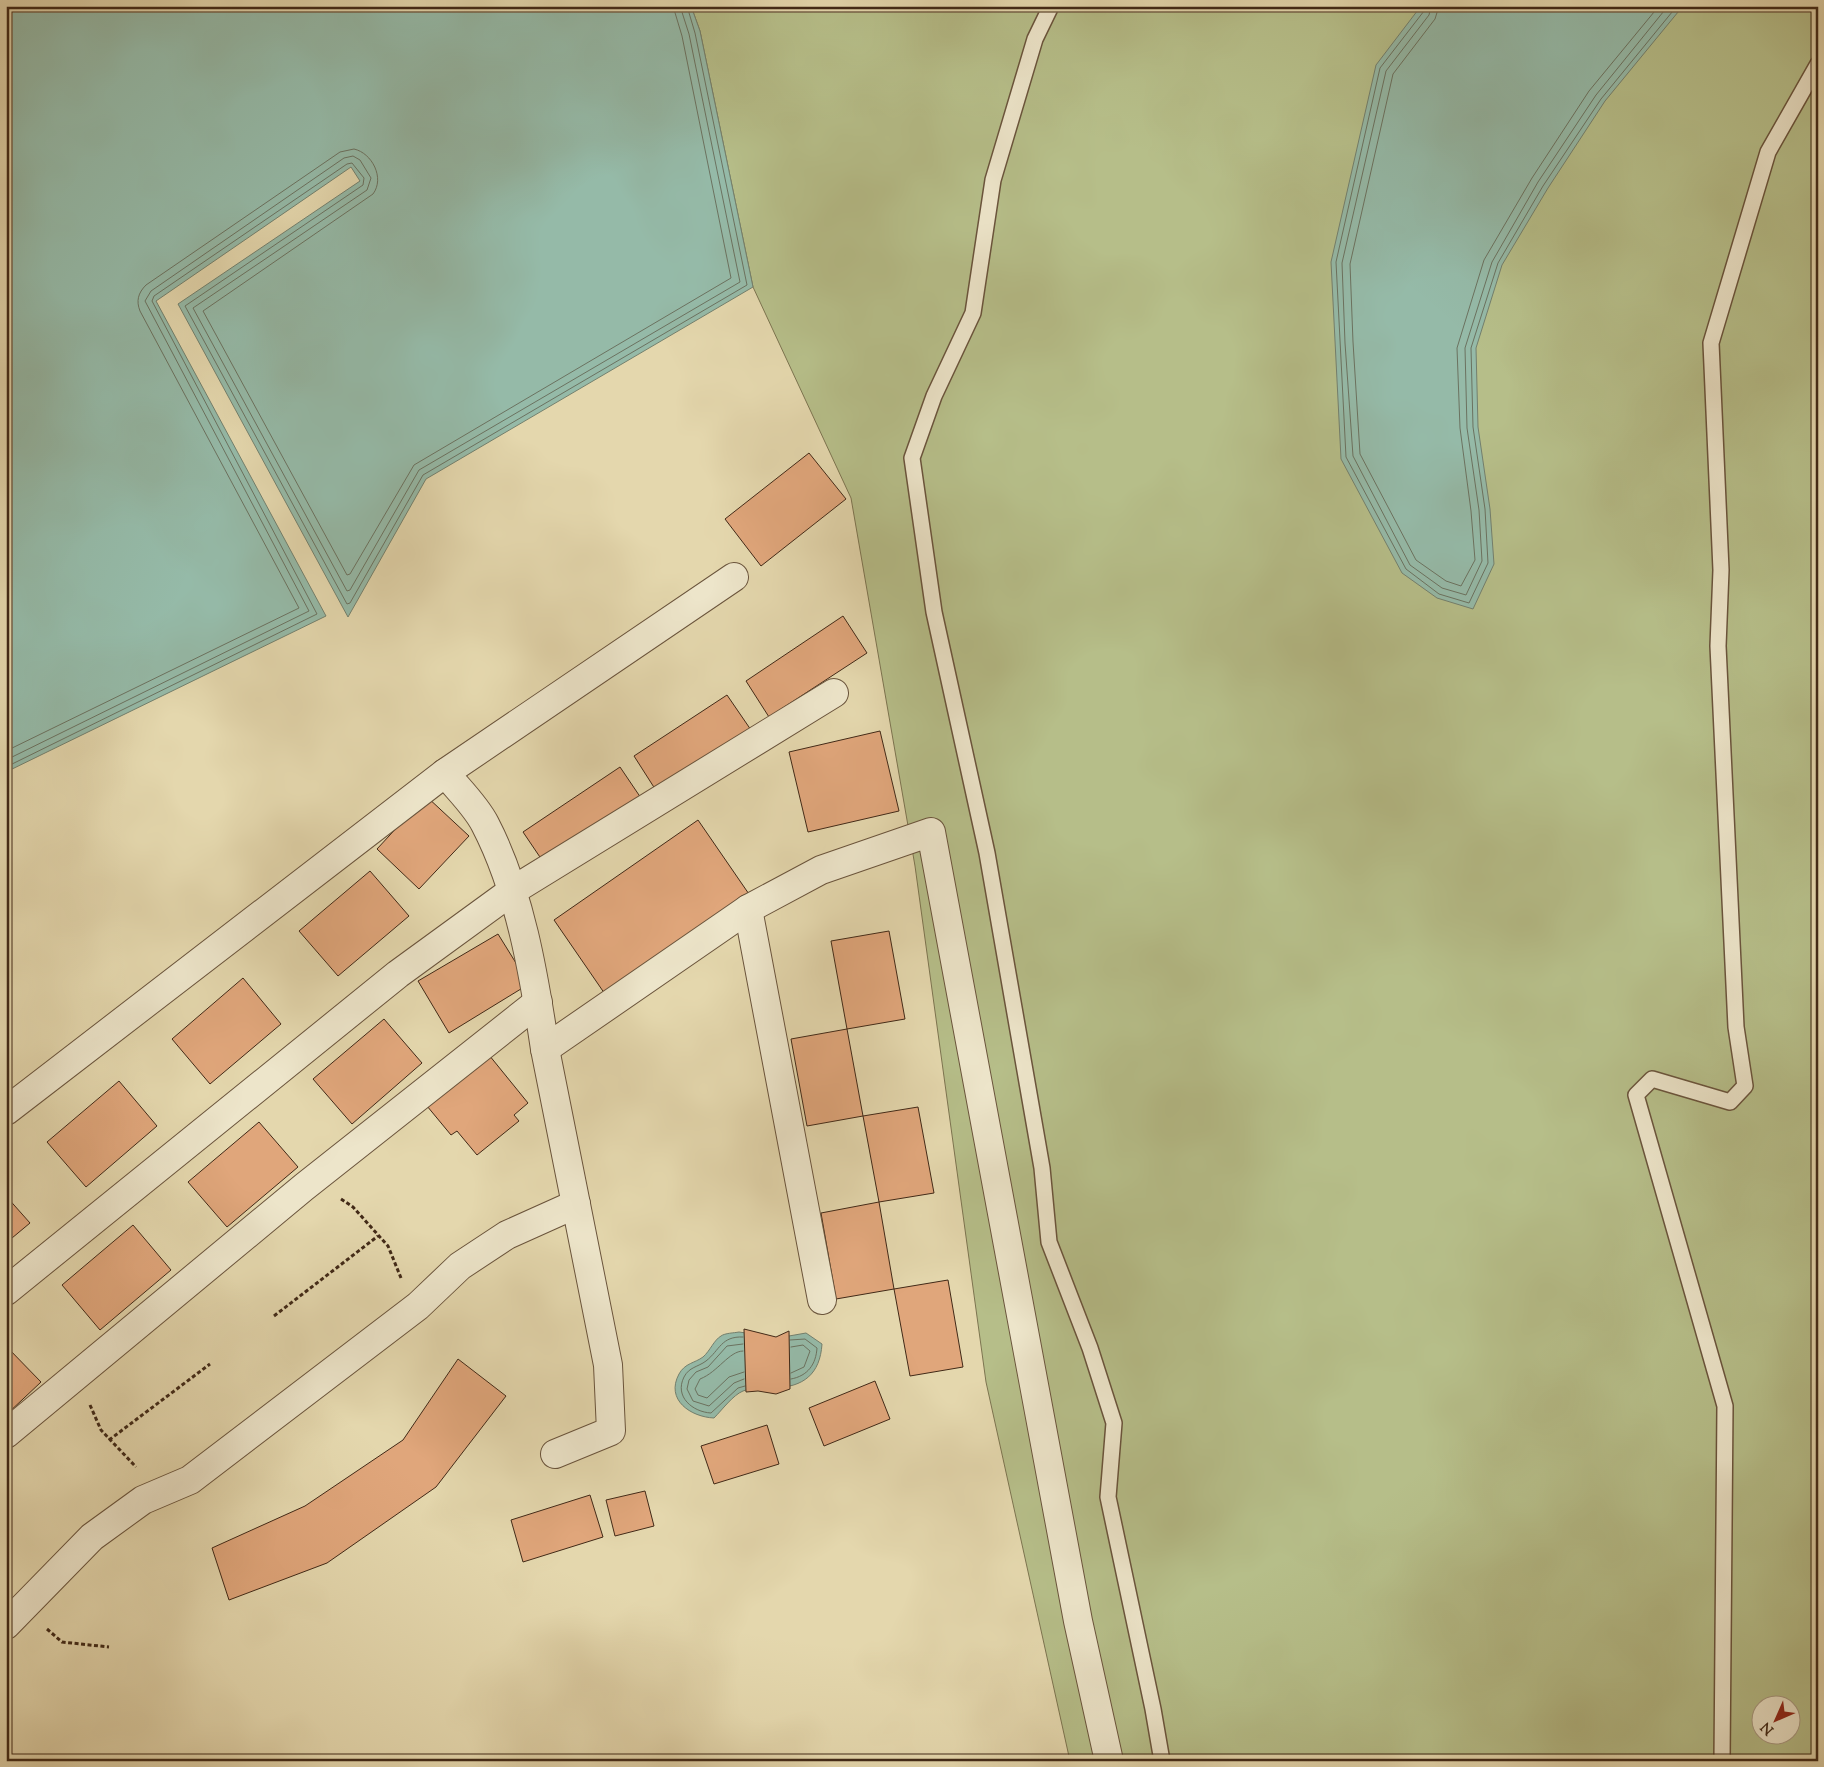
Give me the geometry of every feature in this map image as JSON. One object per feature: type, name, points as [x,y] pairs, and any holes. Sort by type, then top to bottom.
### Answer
[{"type":"street","points":[[6,1111],[445,773],[734,577]]},
{"type":"street","points":[[6,1291],[398,974],[512,891],[834,693]]},
{"type":"street","points":[[445,773],[484,823],[512,891],[538,1002],[545,1049],[608,1365],[611,1431],[555,1454]]},
{"type":"street","points":[[545,1049],[748,909],[821,870],[931,832],[1076,1611],[1109,1761]]},
{"type":"street","points":[[748,909],[822,1300]]},
{"type":"street","points":[[6,1434],[312,1180],[538,1002]]},
{"type":"street","points":[[6,1625],[92,1537],[143,1500],[190,1480],[418,1306],[460,1266],[507,1235],[576,1204]]},
{"type":"lane","points":[[1051,6],[1035,39],[993,180],[973,313],[934,396],[912,458],[934,612],[987,853],[1040,1158],[1048,1242],[1090,1348],[1114,1423],[1108,1497],[1153,1709],[1162,1761]]},
{"type":"lane","points":[[1722,1761],[1725,1406],[1636,1095],[1652,1079],[1730,1102],[1745,1086],[1736,1027],[1718,646],[1721,570],[1711,342],[1768,152],[1818,64]]},
{"type":"path","points":[[312,1180],[354,1207],[388,1246],[407,1289],[394,1325]]},
{"type":"path","points":[[274,1316],[378,1236]]},
{"type":"path","points":[[109,1440],[210,1364]]},
{"type":"path","points":[[78,1374],[101,1430],[138,1469]]},
{"type":"green space","points":[[691,6],[1818,6],[1818,1761],[1070,1761],[986,1382],[915,866],[851,498],[753,287],[700,31]]},
{"type":"water","points":[[6,6],[691,6],[700,31],[753,287],[426,479],[348,617],[178,304],[360,181],[351,167],[156,301],[326,616],[6,772]]},
{"type":"water","points":[[1421,6],[1683,6],[1605,101],[1548,188],[1502,265],[1476,348],[1478,427],[1490,509],[1494,564],[1473,609],[1437,598],[1402,573],[1341,459],[1331,262],[1376,65]]},
{"type":"water","points":[[739,1332],[760,1335],[775,1341],[806,1333],[822,1344],[821,1354],[814,1371],[802,1382],[785,1387],[743,1391],[732,1399],[714,1418],[705,1417],[689,1410],[678,1399],[675,1392],[681,1370],[703,1357],[721,1336]]},
{"type":"building","points":[[809,453],[846,499],[761,566],[725,519]]},
{"type":"building","points":[[843,616],[867,653],[769,717],[746,681]]},
{"type":"building","points":[[727,695],[751,730],[657,792],[634,756]]},
{"type":"building","points":[[880,731],[899,811],[808,832],[789,752]]},
{"type":"building","points":[[620,767],[643,801],[546,866],[523,832]]},
{"type":"building","points":[[426,796],[469,836],[419,889],[377,849]]},
{"type":"building","points":[[698,820],[751,897],[607,997],[554,920]]},
{"type":"building","points":[[370,871],[409,916],[338,976],[299,931]]},
{"type":"building","points":[[889,931],[905,1019],[847,1029],[831,941]]},
{"type":"building","points":[[498,934],[529,984],[449,1033],[418,981]]},
{"type":"building","points":[[243,978],[281,1024],[210,1084],[172,1039]]},
{"type":"building","points":[[384,1019],[422,1063],[352,1124],[313,1079]]},
{"type":"building","points":[[847,1029],[863,1116],[807,1126],[791,1039]]},
{"type":"building","points":[[489,1055],[528,1103],[514,1115],[519,1121],[477,1155],[457,1131],[451,1135],[427,1106]]},
{"type":"building","points":[[119,1081],[157,1126],[86,1187],[47,1142]]},
{"type":"building","points":[[918,1107],[934,1193],[879,1202],[863,1116]]},
{"type":"building","points":[[259,1122],[298,1167],[227,1227],[188,1182]]},
{"type":"building","points":[[6,1196],[30,1223],[6,1243]]},
{"type":"building","points":[[879,1202],[894,1289],[836,1299],[821,1213]]},
{"type":"building","points":[[133,1225],[171,1270],[100,1330],[62,1285]]},
{"type":"building","points":[[948,1280],[963,1367],[910,1376],[894,1289]]},
{"type":"building","points":[[744,1329],[776,1337],[789,1331],[790,1389],[776,1394],[758,1391],[746,1392]]},
{"type":"building","points":[[6,1346],[41,1382],[6,1415]]},
{"type":"building","points":[[458,1359],[506,1396],[436,1487],[327,1563],[229,1600],[212,1548],[305,1506],[403,1440]]},
{"type":"building","points":[[875,1381],[890,1419],[824,1446],[809,1408]]},
{"type":"building","points":[[767,1425],[779,1464],[714,1484],[701,1446]]},
{"type":"building","points":[[645,1491],[654,1526],[615,1536],[606,1500]]},
{"type":"building","points":[[590,1495],[603,1537],[523,1562],[511,1520]]}]
